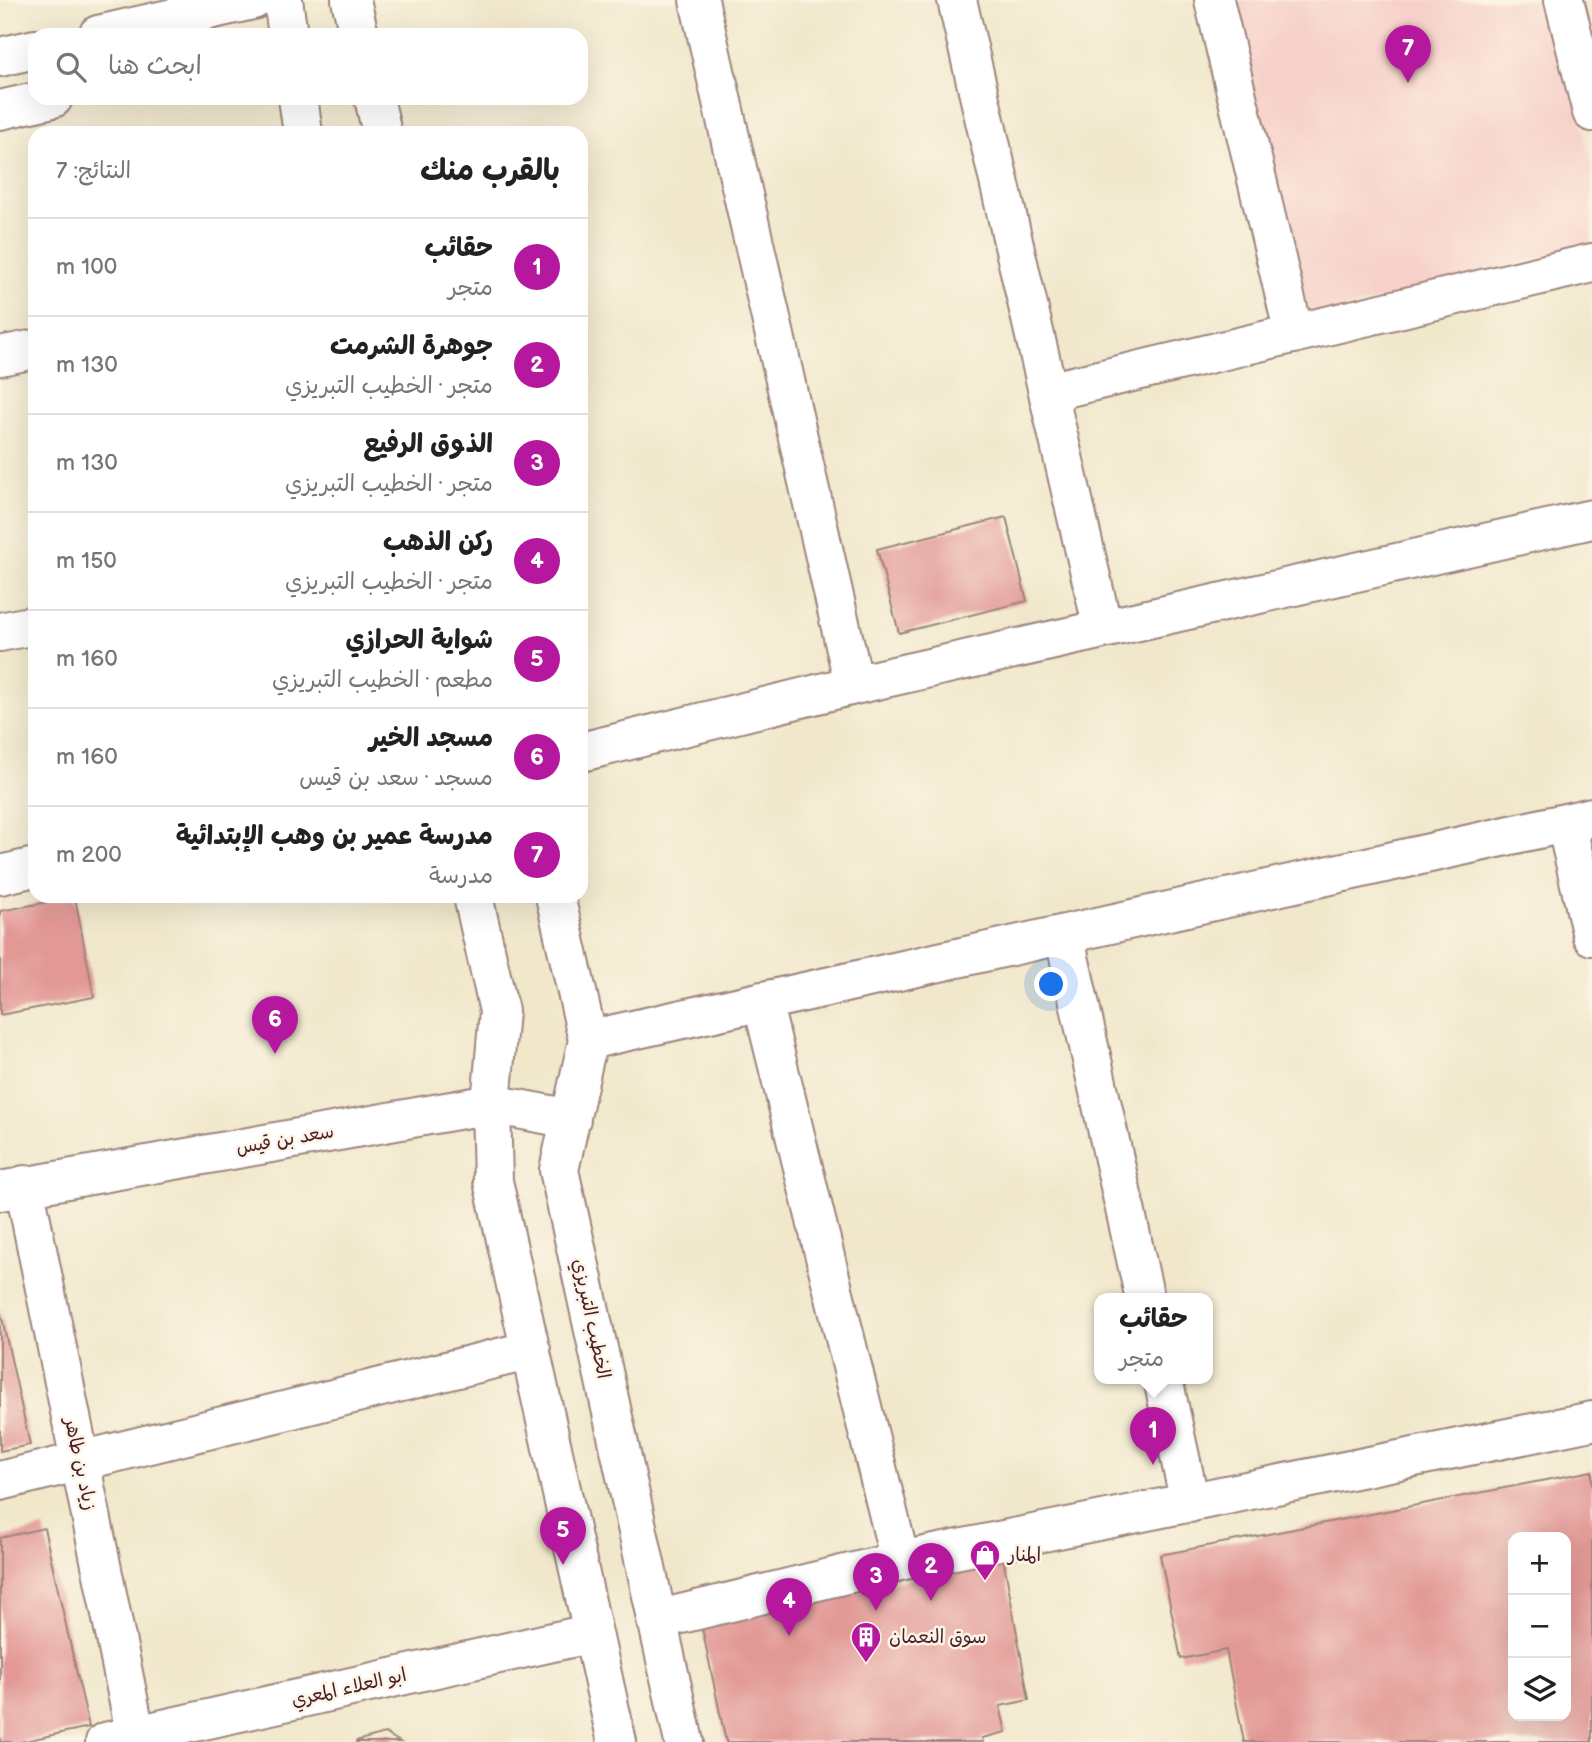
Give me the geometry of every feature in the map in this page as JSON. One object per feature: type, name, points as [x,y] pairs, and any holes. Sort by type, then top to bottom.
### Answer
[{"type":"street","points":[[129,28],[253,0]]},
{"type":"street","points":[[283,0],[287,28]]},
{"type":"street","points":[[351,0],[357,28]]},
{"type":"street","points":[[699,0],[854,685]]},
{"type":"street","points":[[957,0],[1102,629]]},
{"type":"street","points":[[1214,0],[1294,334]]},
{"type":"street","points":[[1564,0],[1592,112]]},
{"type":"street","points":[[0,57],[28,51]]},
{"type":"street","points":[[0,110],[28,104]]},
{"type":"street","points":[[299,105],[302,126]]},
{"type":"street","points":[[376,105],[380,126]]},
{"type":"street","points":[[1048,392],[1592,263]]},
{"type":"street","points":[[0,356],[28,350]]},
{"type":"street","points":[[588,750],[854,685],[1592,519]]},
{"type":"street","points":[[0,632],[28,626]]},
{"type":"street","points":[[588,1040],[1579,820],[1592,936]]},
{"type":"street","points":[[0,875],[28,869]]},
{"type":"street","points":[[475,903],[499,1011],[491,1104],[493,1181],[617,1742]]},
{"type":"street","name":"الخطيب التبريزي","points":[[557,903],[588,1040],[559,1170],[684,1742]]},
{"type":"street","points":[[1064,934],[1144,1293]]},
{"type":"street","points":[[762,1001],[900,1561]]},
{"type":"street","name":"سعد بن قيس","points":[[12,1188],[491,1104],[570,1119]]},
{"type":"street","name":"زياد بن طاهر","points":[[12,1188],[79,1462],[126,1740]]},
{"type":"street","points":[[0,1481],[531,1350]]},
{"type":"street","points":[[1164,1384],[1190,1503]]},
{"type":"street","points":[[656,1620],[900,1561],[1592,1421]]},
{"type":"street","name":"ابو العلاء المعري","points":[[126,1740],[593,1633]]},
{"type":"shaded area","points":[[1224,0],[1551,0],[1592,166],[1592,244],[1301,320]]},
{"type":"building","points":[[1006,517],[1027,601],[899,633],[877,549]]},
{"type":"building","points":[[43,903],[76,903],[94,997],[0,1015],[0,911]]},
{"type":"building","points":[[0,1309],[30,1445],[0,1451]]},
{"type":"building","points":[[1592,1471],[1592,1742],[1244,1742],[1226,1650],[1181,1659],[1160,1555]]},
{"type":"building","points":[[44,1528],[89,1727],[20,1742],[0,1742],[0,1538]]},
{"type":"building","name":"سوق النعمان","points":[[1003,1557],[1029,1700],[1000,1706],[1006,1732],[982,1738],[983,1742],[726,1742],[702,1628]]},
{"type":"building","points":[[385,1733],[400,1742],[356,1742],[356,1741]]},
{"type":"place","name":"مدرسة عمير بن وهب الإبتدائية","points":[[1408,83]]},
{"type":"place","name":"مسجد الخير","points":[[275,1054]]},
{"type":"place","name":"حقائب","points":[[1153,1465]]},
{"type":"place","name":"شواية الحرازي","points":[[563,1565]]},
{"type":"place","name":"المنار","points":[[985,1582]]},
{"type":"place","name":"جوهرة الشرمت","points":[[931,1601]]},
{"type":"place","name":"الذوق الرفيع","points":[[876,1611]]},
{"type":"place","name":"ركن الذهب","points":[[789,1636]]},
{"type":"place","name":"سوق النعمان","points":[[866,1664]]}]
